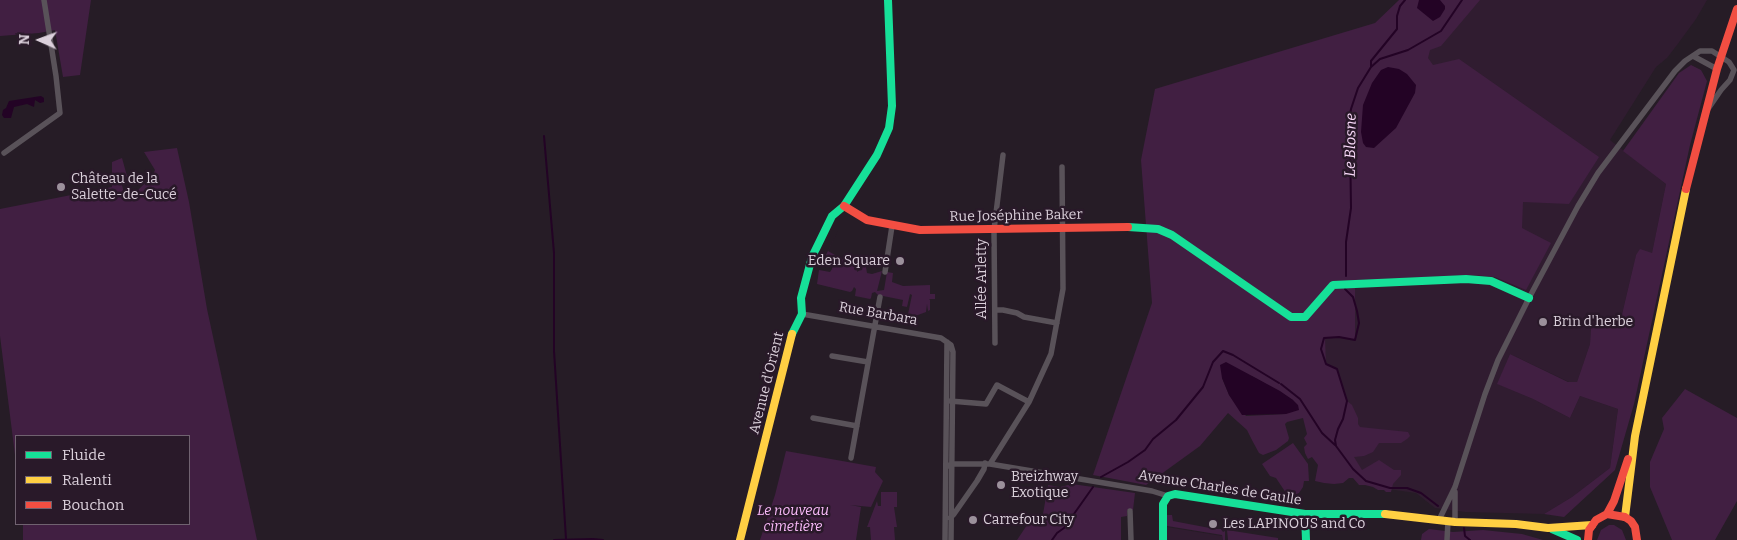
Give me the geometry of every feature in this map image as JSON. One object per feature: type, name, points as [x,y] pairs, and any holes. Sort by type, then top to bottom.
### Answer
[{"type":"street","points":[[4,153],[60,113],[44,0]]},
{"type":"street","name":"Avenue d'Orient","points":[[740,540],[794,328],[802,314],[801,298],[812,257],[832,216],[844,206],[877,156],[889,128],[892,106],[888,0]]},
{"type":"street","points":[[1625,517],[1635,436],[1683,203],[1717,69],[1737,9]]},
{"type":"street","points":[[1447,540],[1456,487],[1485,394],[1498,360],[1578,206],[1598,173],[1675,71],[1700,51],[1712,51],[1729,62],[1734,70],[1730,80],[1707,110]]},
{"type":"street","points":[[1693,56],[1717,69]]},
{"type":"street","name":"Allée Arletty","points":[[995,343],[994,230],[1003,155]]},
{"type":"street","points":[[945,520],[952,516],[977,481],[1029,402],[1051,354],[1063,289],[1062,167]]},
{"type":"street","name":"Rue Joséphine Baker","points":[[844,206],[867,220],[920,230],[1139,227],[1158,229],[1172,235],[1291,317],[1305,317],[1332,285],[1466,279],[1491,281],[1529,298]]},
{"type":"street","points":[[885,272],[892,226]]},
{"type":"street","points":[[851,458],[880,298]]},
{"type":"street","points":[[995,310],[1017,312],[1024,317],[1057,323]]},
{"type":"street","name":"Rue Barbara","points":[[802,314],[941,338],[947,342],[949,402]]},
{"type":"street","points":[[832,356],[868,362]]},
{"type":"street","points":[[945,540],[949,402],[986,404],[997,385],[1029,402]]},
{"type":"street","points":[[813,418],[857,426]]},
{"type":"street","points":[[1607,514],[1619,488],[1635,436]]},
{"type":"street","name":"Avenue Charles de Gaulle","points":[[948,465],[987,464],[1152,491],[1168,496],[1180,495],[1305,514],[1373,514],[1451,522],[1516,524],[1548,528]]},
{"type":"street","points":[[948,465],[952,516],[951,540]]},
{"type":"street","points":[[1439,520],[1456,487]]},
{"type":"street","points":[[1163,540],[1163,504],[1168,496]]},
{"type":"street","points":[[1130,511],[1131,540]]},
{"type":"street","points":[[1305,514],[1306,540]]},
{"type":"street","points":[[1588,540],[1592,525],[1596,520],[1607,514],[1619,514],[1625,517],[1635,527],[1639,538]]},
{"type":"street","points":[[1548,528],[1592,525]]},
{"type":"street","points":[[1548,528],[1577,540]]},
{"type":"shaded area","points":[[1419,0],[1440,0],[1445,9],[1440,17],[1433,21],[1417,8]]},
{"type":"shaded area","points":[[1462,0],[1707,0],[1677,45],[1667,58],[1656,67],[1610,140],[1666,184],[1652,253],[1636,255],[1619,327],[1591,328],[1590,344],[1577,382],[1569,382],[1510,354],[1498,384],[1570,418],[1580,396],[1618,409],[1610,468],[1572,497],[1544,514],[1465,512],[1435,508],[1416,493],[1381,488],[1341,458],[1326,364],[1324,338],[1339,337],[1355,340],[1350,139]]},
{"type":"shaded area","points":[[1388,67],[1399,69],[1407,74],[1416,85],[1415,93],[1396,128],[1374,148],[1366,147],[1363,143],[1361,132],[1363,105],[1372,83],[1381,70]]},
{"type":"shaded area","points":[[41,96],[44,98],[44,102],[40,103],[35,100],[34,107],[27,104],[14,107],[11,118],[4,118],[2,115],[9,101]]},
{"type":"shaded area","points":[[1226,362],[1280,391],[1298,405],[1299,410],[1286,414],[1242,415],[1229,395],[1222,378],[1220,365]]},
{"type":"shaded area","points":[[1167,527],[1222,536],[1223,540],[1167,540]]},
{"type":"green space","points":[[0,0],[91,0],[80,75],[63,77],[55,30],[0,36]]},
{"type":"green space","points":[[1399,0],[1480,0],[1441,46],[1430,50],[1428,58],[1433,65],[1459,59],[1599,157],[1569,204],[1523,202],[1522,228],[1551,243],[1526,290],[1495,277],[1472,275],[1355,280],[1355,340],[1339,337],[1325,338],[1326,363],[1337,369],[1347,401],[1352,405],[1360,427],[1408,432],[1410,436],[1401,443],[1379,443],[1373,452],[1364,456],[1354,457],[1362,470],[1379,460],[1394,470],[1401,470],[1401,475],[1393,484],[1391,492],[1359,485],[1353,478],[1349,478],[1343,483],[1334,484],[1315,481],[1318,465],[1312,457],[1308,459],[1305,453],[1304,447],[1307,444],[1304,438],[1307,434],[1303,418],[1287,422],[1285,424],[1289,438],[1288,441],[1276,450],[1263,455],[1259,453],[1247,430],[1228,413],[1200,446],[1146,485],[1093,475],[1152,303],[1141,160],[1155,89],[1375,23]],"holes":[[[1252,376],[1293,400],[1286,414],[1246,416],[1229,395],[1222,378]]]},
{"type":"green space","points":[[1691,65],[1701,70],[1707,81],[1690,145],[1634,404],[1615,470],[1564,517],[1544,514],[1572,497],[1610,468],[1618,409],[1580,396],[1570,418],[1533,399],[1497,384],[1510,354],[1568,382],[1577,382],[1590,344],[1591,327],[1619,327],[1636,255],[1640,249],[1652,253],[1666,184],[1623,151],[1679,73]]},
{"type":"green space","points":[[177,148],[189,202],[207,309],[257,540],[23,540],[23,525],[190,525],[190,435],[15,435],[15,455],[0,336],[0,209],[112,187],[112,162],[122,158],[127,176],[122,185],[125,197],[135,196],[155,170],[144,152]]},
{"type":"green space","points":[[838,230],[828,251],[849,263],[855,258],[858,259],[857,272],[860,270],[863,260],[865,261],[867,273],[872,274],[882,271],[877,291],[884,290],[887,272],[893,273],[892,282],[903,286],[930,285],[930,294],[935,294],[935,299],[929,299],[930,310],[928,311],[927,304],[926,312],[907,319],[912,295],[910,294],[907,307],[902,306],[903,300],[878,295],[875,292],[872,293],[870,299],[855,296],[856,289],[854,287],[850,292],[817,284],[819,270],[830,272],[832,269],[833,265],[824,259]]},
{"type":"green space","points":[[1685,389],[1737,418],[1737,501],[1715,540],[1672,540],[1650,487],[1650,462],[1664,429],[1662,418]]},
{"type":"green space","points":[[1293,443],[1308,464],[1309,481],[1304,481],[1299,493],[1292,496],[1286,493],[1276,478],[1270,476],[1262,464]]},
{"type":"green space","name":"Le nouveau cimetière","points":[[786,451],[876,467],[875,472],[883,481],[871,507],[850,505],[861,507],[856,540],[760,540],[775,495]]},
{"type":"green space","points":[[1072,484],[1135,493],[1133,510],[1127,510],[1127,516],[1121,517],[1121,540],[1017,540],[1027,525],[1043,514],[1048,485],[1060,487]]},
{"type":"green space","points":[[881,492],[897,492],[897,507],[894,507],[897,527],[894,527],[895,540],[871,540],[870,527],[867,527],[877,501],[878,506],[881,506]]},
{"type":"green space","points":[[1166,515],[1172,515],[1173,521],[1221,529],[1223,532],[1225,531],[1225,540],[1223,540],[1222,535],[1167,526]]},
{"type":"green space","points":[[1609,525],[1614,525],[1622,530],[1626,540],[1597,540],[1601,530]]},
{"type":"green space","points":[[1429,529],[1453,532],[1483,530],[1522,534],[1543,540],[1421,540],[1422,534]]},
{"type":"green space","points":[[1227,530],[1278,538],[1278,540],[1228,540]]},
{"type":"waterway","name":"Le Blosne","points":[[1346,276],[1346,242],[1351,208],[1348,125],[1351,109],[1358,88],[1371,67],[1371,61],[1397,29],[1397,16],[1400,6],[1405,0]]},
{"type":"waterway","points":[[1371,67],[1380,59],[1408,50],[1441,31],[1462,0]]},
{"type":"waterway","points":[[544,136],[554,253],[554,351],[566,539]]},
{"type":"waterway","name":"Le Blosne","points":[[1345,289],[1353,297],[1357,311],[1359,323],[1355,340],[1339,337],[1324,338],[1321,349],[1326,364],[1337,369],[1347,401],[1335,440],[1336,446],[1353,469],[1366,481],[1390,488],[1407,488],[1421,493],[1438,506]]},
{"type":"waterway","points":[[1101,477],[1145,450],[1153,439],[1176,420],[1203,387],[1213,362],[1223,351],[1279,383]]},
{"type":"waterway","points":[[1281,384],[1300,399],[1322,433],[1335,445]]},
{"type":"waterway","points":[[1052,540],[1064,528],[1093,487]]},
{"type":"waterway","name":"Le Blosne","points":[[1464,528],[1465,536],[1470,540]]},
{"type":"waterway","points":[[554,540],[603,540]]},
{"type":"traffic: fast","points":[[792,334],[802,314],[801,298],[812,257],[832,216],[844,206],[877,155],[889,128],[892,106],[888,0]]},
{"type":"traffic: fast","points":[[1128,227],[1158,229],[1172,235],[1291,317],[1305,317],[1333,285],[1466,279],[1491,281],[1529,298]]},
{"type":"traffic: fast","points":[[1163,540],[1163,504],[1168,496],[1175,494],[1305,514],[1385,514]]},
{"type":"traffic: fast","points":[[1305,514],[1306,540]]},
{"type":"traffic: fast","points":[[1552,529],[1577,540]]},
{"type":"traffic: slow","points":[[1625,517],[1635,436],[1686,189]]},
{"type":"traffic: slow","points":[[740,540],[792,334]]},
{"type":"traffic: slow","points":[[1385,514],[1455,522],[1516,524],[1548,528],[1592,525]]},
{"type":"traffic: jam","points":[[1686,189],[1717,69],[1737,9]]},
{"type":"traffic: jam","points":[[844,206],[867,220],[920,230],[1128,227]]},
{"type":"traffic: jam","points":[[1607,514],[1614,501],[1628,459]]},
{"type":"traffic: jam","points":[[1588,540],[1589,530],[1596,520],[1607,514],[1625,517],[1631,521],[1635,527],[1637,540]]},
{"type":"place","name":"Château de la Salette-de-Cucé","points":[[61,187]]},
{"type":"place","name":"Eden Square","points":[[900,261]]},
{"type":"place","name":"Brin d'herbe","points":[[1543,322]]},
{"type":"place","name":"Breizhway Exotique","points":[[1001,485]]},
{"type":"place","name":"Carrefour City","points":[[973,520]]},
{"type":"place","name":"Les LAPINOUS and Co","points":[[1213,524]]}]
